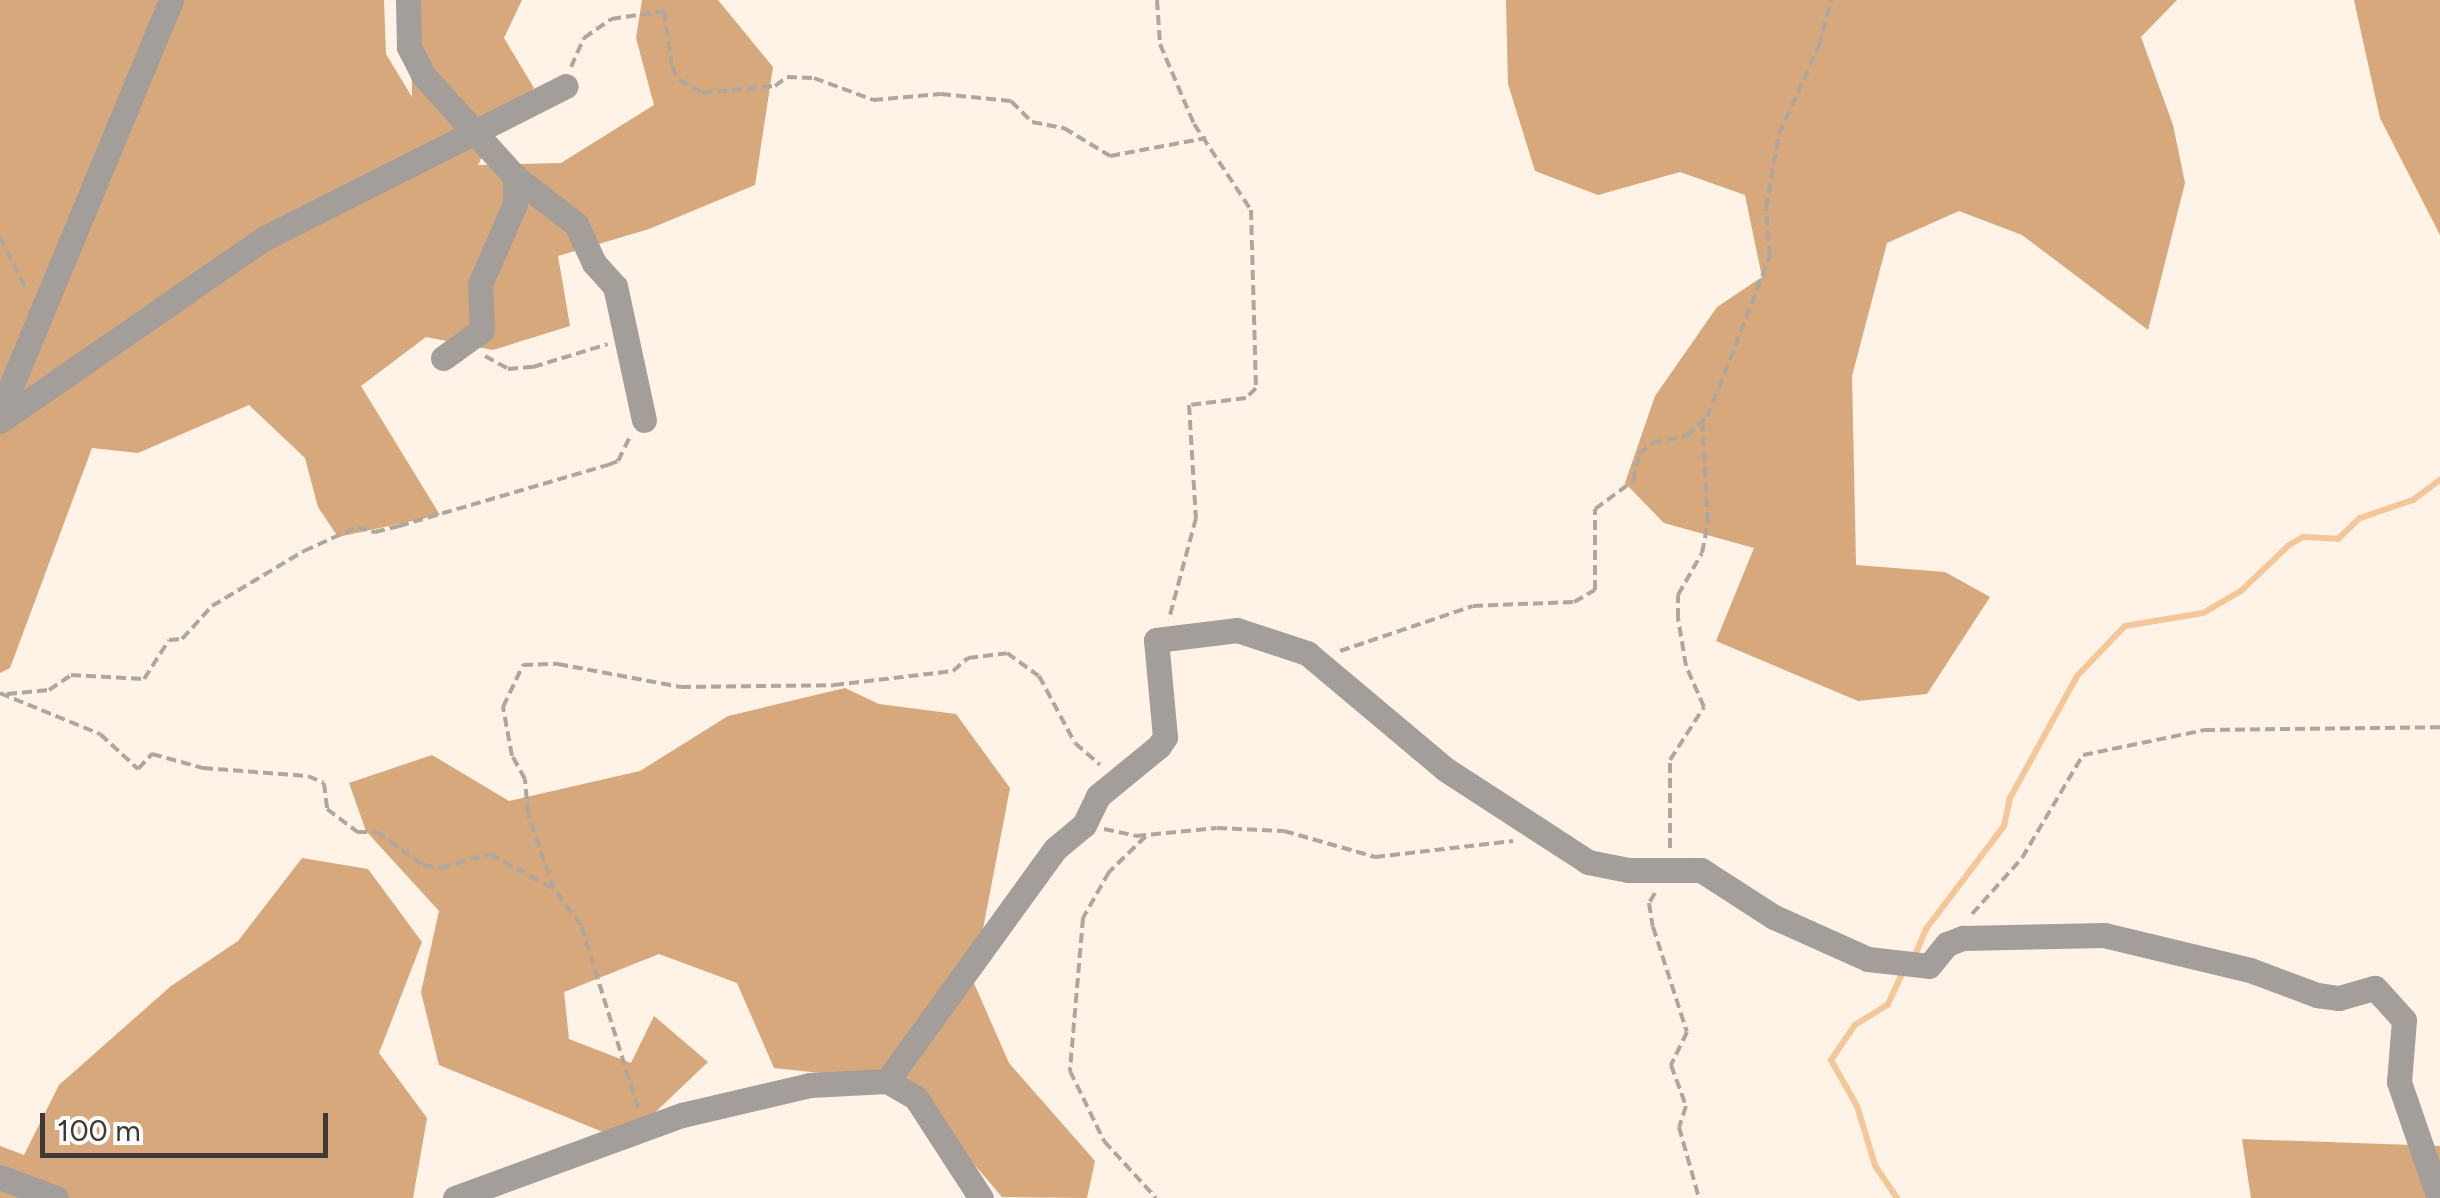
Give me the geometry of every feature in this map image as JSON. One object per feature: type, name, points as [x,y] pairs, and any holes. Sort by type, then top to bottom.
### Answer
[{"type":"street","points":[[0,412],[171,0]]},
{"type":"street","points":[[408,0],[409,48],[423,76],[476,129],[515,176],[576,224],[594,263],[615,286],[644,420]]},
{"type":"street","points":[[0,421],[263,239],[566,86]]},
{"type":"street","points":[[443,358],[479,338],[480,284],[515,204],[515,176]]},
{"type":"street","points":[[887,1081],[1054,849],[1084,825],[1098,796],[1164,736],[1156,688],[1161,638],[1237,630],[1307,654],[1446,768],[1588,862],[1701,870],[1774,918],[1847,952],[1930,966],[1958,939],[2104,935],[2250,970],[2316,995],[2340,998],[2375,988],[2404,1020],[2399,1082],[2439,1198]]},
{"type":"street","points":[[455,1198],[643,1129],[810,1085],[887,1081],[916,1098],[981,1198]]},
{"type":"street","points":[[0,1177],[56,1198]]},
{"type":"path","points":[[1157,0],[1160,44],[1206,138],[1250,210],[1256,388],[1246,398],[1189,405],[1194,531],[1161,638]]},
{"type":"path","points":[[1307,654],[1347,651],[1473,606],[1574,602],[1595,590],[1598,570],[1591,540],[1596,509],[1633,481],[1639,454],[1652,442],[1687,436],[1702,421],[1770,256],[1766,208],[1779,134],[1820,46],[1831,0]]},
{"type":"path","points":[[566,86],[584,38],[627,13],[664,11],[672,66],[679,80],[702,93],[775,86],[788,77],[814,78],[873,100],[942,94],[1011,102],[1032,122],[1064,128],[1110,156],[1206,138]]},
{"type":"path","points":[[0,237],[18,266],[36,323]]},
{"type":"path","points":[[479,338],[480,350],[508,368],[589,353],[628,334]]},
{"type":"path","points":[[4,694],[49,690],[71,676],[144,678],[170,640],[182,639],[212,606],[304,551],[357,527],[387,529],[608,465],[618,461],[644,420]]},
{"type":"path","points":[[1699,1198],[1680,1127],[1686,1106],[1671,1065],[1686,1032],[1675,1013],[1649,903],[1670,869],[1670,760],[1704,707],[1686,666],[1678,618],[1678,596],[1702,552],[1708,522],[1702,421]]},
{"type":"path","points":[[643,1129],[581,925],[554,888],[528,814],[526,779],[512,756],[503,707],[523,666],[540,662],[682,688],[780,686],[930,674],[953,670],[968,658],[1007,653],[1039,676],[1075,744],[1106,774],[1098,796]]},
{"type":"path","points":[[4,694],[74,728],[100,734],[138,768],[152,754],[203,768],[308,776],[324,783],[327,808],[357,832],[377,832],[423,866],[441,868],[490,854],[554,888]]},
{"type":"path","points":[[1958,939],[1955,928],[2022,858],[2083,755],[2205,730],[2440,727]]},
{"type":"path","points":[[1084,825],[1149,834],[1284,831],[1375,857],[1504,840],[1560,846]]},
{"type":"path","points":[[1149,834],[1109,872],[1083,918],[1070,1071],[1104,1141],[1156,1198]]},
{"type":"shaded area","points":[[0,0],[384,0],[386,54],[412,97],[411,0],[522,0],[504,38],[534,88],[499,123],[478,165],[561,163],[654,105],[636,38],[642,0],[718,0],[773,67],[755,185],[649,229],[558,256],[570,326],[493,350],[426,337],[361,386],[440,515],[338,537],[318,507],[305,458],[249,405],[138,453],[92,448],[10,668],[0,673]]},
{"type":"shaded area","points":[[1506,0],[2177,0],[2141,37],[2173,125],[2185,183],[2148,330],[2022,235],[1959,211],[1887,243],[1852,376],[1856,565],[1945,572],[1990,597],[1927,694],[1858,701],[1716,641],[1754,548],[1664,523],[1625,483],[1655,396],[1717,307],[1762,277],[1745,195],[1680,172],[1598,195],[1535,171],[1508,84]]},
{"type":"shaded area","points":[[2354,0],[2440,0],[2440,235],[2380,118]]},
{"type":"shaded area","points":[[845,688],[879,704],[956,714],[1010,788],[973,981],[1009,1063],[1095,1161],[1087,1198],[1002,1197],[904,1082],[774,1068],[737,983],[659,954],[564,992],[569,1039],[631,1063],[654,1016],[708,1062],[625,1141],[439,1065],[421,992],[439,911],[366,831],[349,783],[432,755],[509,801],[640,771],[728,716]]},
{"type":"shaded area","points":[[302,858],[368,869],[422,942],[379,1053],[427,1118],[413,1198],[0,1198],[0,1146],[24,1155],[59,1085],[171,986],[238,941]]},
{"type":"shaded area","points":[[2242,1139],[2440,1146],[2440,1198],[2251,1198]]},
{"type":"waterway","points":[[1915,955],[1926,929],[2004,826],[2010,798],[2077,676],[2125,626],[2203,613],[2241,591],[2289,545],[2303,537],[2338,539],[2360,518],[2413,500],[2440,480]]},
{"type":"waterway","points":[[1897,1198],[1875,1165],[1857,1106],[1831,1060],[1855,1025],[1888,1004],[1904,969]]}]
